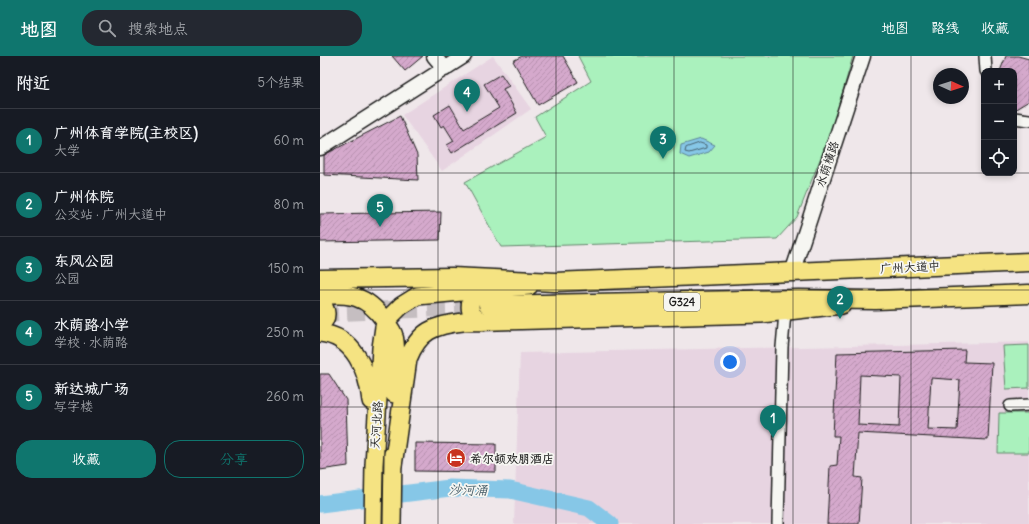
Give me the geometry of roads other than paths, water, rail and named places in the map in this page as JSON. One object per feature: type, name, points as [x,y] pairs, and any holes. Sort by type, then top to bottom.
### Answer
[{"type":"highway","name":"广州大道中","points":[[792,273],[1029,262]]},
{"type":"highway","name":"G324","points":[[320,279],[452,277],[555,282],[792,273]]},
{"type":"highway","name":"G324","points":[[485,306],[799,299],[876,300],[1029,294]]},
{"type":"main road","points":[[393,466],[408,359],[413,346],[420,338],[435,327],[463,322],[485,306],[555,282]]},
{"type":"main road","points":[[320,295],[349,295],[361,298],[374,308],[388,327]]},
{"type":"main road","points":[[388,327],[394,312],[417,296],[485,306],[785,313],[876,300]]},
{"type":"main road","points":[[320,301],[326,311],[326,317],[320,325]]},
{"type":"main road","name":"天河北路","points":[[373,524],[374,465],[381,348],[388,327]]},
{"type":"main road","name":"天河北路","points":[[388,327],[395,340],[392,524]]},
{"type":"main road","points":[[320,332],[326,333],[340,340],[356,353],[362,364],[370,394],[374,465]]},
{"type":"street","points":[[434,56],[445,68]]},
{"type":"street","points":[[320,148],[464,56]]},
{"type":"street","name":"水荫横路","points":[[792,273],[863,56]]},
{"type":"street","points":[[985,56],[986,68]]},
{"type":"street","points":[[1017,118],[1029,120]]},
{"type":"street","points":[[778,524],[782,347],[785,313]]},
{"type":"street","points":[[1010,406],[1029,406]]},
{"type":"water","points":[[701,139],[715,145],[709,152],[689,158],[680,154],[681,145]]},
{"type":"waterway","name":"沙河涌","points":[[320,504],[450,488],[510,490],[589,508],[610,524]]},
{"type":"tunnel","points":[[320,313],[485,306]]},
{"type":"place","name":"水荫路小学","points":[[467,112]]},
{"type":"place","name":"东风公园","points":[[663,159]]},
{"type":"place","name":"新达城广场","points":[[380,227]]},
{"type":"place","name":"广州体院","points":[[840,319]]},
{"type":"place","name":"广州体育学院(主校区)","points":[[773,438]]},
{"type":"place","name":"希尔顿欢朋酒店","points":[[456,458]]}]
